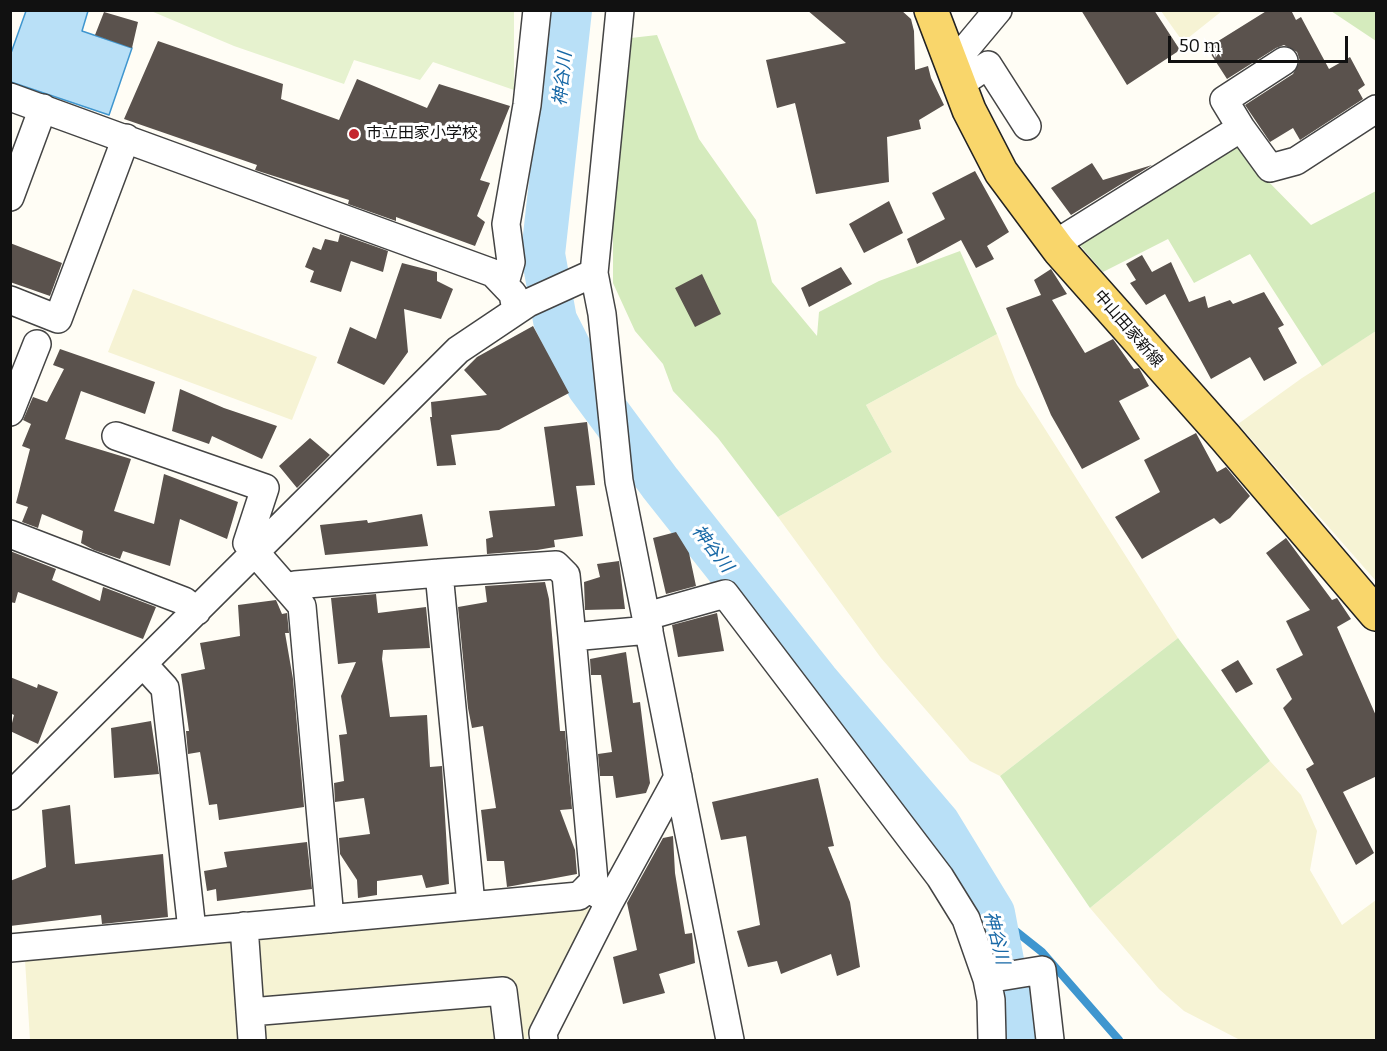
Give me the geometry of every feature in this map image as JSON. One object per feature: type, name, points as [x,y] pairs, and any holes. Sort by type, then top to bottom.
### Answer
[{"type":"main road","name":"中山田家新線","points":[[931,10],[969,110],[1001,172],[1055,244],[1377,614]]},
{"type":"street","points":[[505,283],[511,262],[506,224],[526,105],[537,10]]},
{"type":"street","points":[[620,10],[587,276],[602,314],[619,481],[730,1041]]},
{"type":"street","points":[[956,75],[998,10]]},
{"type":"street","points":[[1284,61],[1224,100],[1270,168],[1296,161],[1377,109]]},
{"type":"street","points":[[956,75],[988,65],[1027,126]]},
{"type":"street","points":[[10,97],[493,273],[505,283],[522,307]]},
{"type":"street","points":[[10,197],[43,108]]},
{"type":"street","points":[[1055,244],[1241,128]]},
{"type":"street","points":[[10,300],[58,319],[126,138]]},
{"type":"street","points":[[10,796],[458,350],[522,307],[587,276]]},
{"type":"street","points":[[10,412],[37,344]]},
{"type":"street","points":[[116,436],[265,488],[247,543],[302,606],[330,919]]},
{"type":"street","points":[[10,534],[184,601],[196,611]]},
{"type":"street","points":[[10,948],[471,904],[579,896],[594,881],[566,575],[556,565],[295,585],[289,591]]},
{"type":"street","points":[[439,573],[471,904]]},
{"type":"street","points":[[572,638],[648,623],[725,594],[940,877],[966,919],[987,980],[991,1000],[992,1041]]},
{"type":"street","points":[[144,664],[165,688],[192,930]]},
{"type":"street","points":[[542,1038],[610,901],[678,777]]},
{"type":"street","points":[[587,888],[610,901]]},
{"type":"street","points":[[244,926],[252,1041]]},
{"type":"street","points":[[987,980],[1042,970],[1050,1041]]},
{"type":"street","points":[[250,1012],[503,991],[509,1041]]},
{"type":"shaded area","points":[[1161,11],[1222,11],[1183,42]]},
{"type":"shaded area","points":[[133,289],[317,357],[292,420],[108,352]]},
{"type":"shaded area","points":[[1376,331],[1376,581],[1238,424],[1302,378]]},
{"type":"shaded area","points":[[997,334],[1017,385],[1178,638],[1000,776],[970,761],[881,658],[778,517],[892,452],[866,405]]},
{"type":"shaded area","points":[[1270,761],[1301,795],[1317,831],[1310,870],[1342,925],[1376,900],[1376,1040],[1240,1040],[1184,1011],[1159,989],[1090,908]]},
{"type":"shaded area","points":[[592,908],[526,1040],[30,1040],[25,960]]},
{"type":"green space","points":[[151,11],[514,11],[514,90],[433,62],[420,80],[354,60],[344,84],[234,46]]},
{"type":"green space","points":[[1331,11],[1376,11],[1376,41]]},
{"type":"green space","points":[[657,35],[699,139],[756,220],[772,282],[817,336],[819,312],[879,281],[960,251],[997,334],[866,405],[892,452],[778,517],[718,438],[673,391],[663,364],[635,331],[613,283],[613,147],[623,105],[631,38]]},
{"type":"green space","points":[[1237,144],[1261,174],[1311,225],[1376,191],[1376,331],[1322,366],[1250,254],[1194,283],[1168,239],[1103,272],[1077,242]]},
{"type":"green space","points":[[1178,638],[1270,761],[1090,908],[1000,776]]},
{"type":"water","points":[[26,11],[88,11],[82,31],[132,48],[109,115],[11,82],[11,53]]},
{"type":"building","points":[[807,10],[901,10],[911,19],[914,31],[915,70],[928,66],[944,105],[919,120],[921,129],[887,137],[889,182],[816,194],[795,103],[777,108],[766,60],[846,43]]},
{"type":"building","points":[[1081,10],[1154,10],[1180,50],[1127,85]]},
{"type":"building","points":[[1268,10],[1291,10],[1296,20],[1301,17],[1329,69],[1350,57],[1365,85],[1358,90],[1363,99],[1300,140],[1293,128],[1270,142],[1245,105],[1293,74],[1300,61],[1297,52],[1284,45],[1276,48],[1227,79],[1207,48]]},
{"type":"building","points":[[104,12],[138,22],[132,48],[95,35]]},
{"type":"building","points":[[158,41],[283,84],[281,99],[339,120],[357,79],[427,108],[439,84],[510,106],[480,180],[490,183],[477,216],[485,222],[475,246],[396,217],[396,221],[348,204],[349,200],[255,170],[257,165],[124,119]]},
{"type":"building","points":[[1092,163],[1103,180],[1152,165],[1071,215],[1051,188]]},
{"type":"building","points":[[975,171],[1009,232],[987,246],[994,259],[976,268],[961,240],[917,264],[907,239],[945,219],[932,193]]},
{"type":"building","points":[[889,201],[903,233],[864,253],[849,224]]},
{"type":"building","points":[[340,234],[388,251],[383,272],[351,261],[341,292],[310,282],[314,271],[305,267],[313,247],[321,250],[325,239],[338,242]]},
{"type":"building","points":[[10,243],[62,263],[50,296],[10,282]]},
{"type":"building","points":[[1142,255],[1152,272],[1171,262],[1189,302],[1205,296],[1208,308],[1230,300],[1233,304],[1264,292],[1284,325],[1278,328],[1297,363],[1264,381],[1250,357],[1211,379],[1165,294],[1146,305],[1130,283],[1136,280],[1126,264]]},
{"type":"building","points":[[402,263],[437,272],[437,281],[453,289],[441,319],[404,309],[408,352],[384,385],[337,363],[350,327],[376,339]]},
{"type":"building","points":[[841,267],[852,284],[809,307],[801,288]]},
{"type":"building","points":[[1051,269],[1067,294],[1052,300],[1085,353],[1113,339],[1134,369],[1139,368],[1149,386],[1119,401],[1140,439],[1082,469],[1051,415],[1006,308],[1041,295],[1034,280]]},
{"type":"building","points":[[702,274],[721,314],[695,327],[675,288]]},
{"type":"building","points":[[533,326],[569,393],[499,430],[451,435],[456,465],[437,466],[430,417],[432,417],[431,402],[487,395],[464,370],[477,357]]},
{"type":"building","points":[[60,349],[155,382],[145,414],[81,391],[65,439],[131,459],[114,511],[154,524],[164,474],[238,502],[227,539],[180,519],[170,566],[123,551],[120,559],[94,550],[81,543],[83,531],[42,514],[38,528],[22,522],[28,507],[16,503],[30,449],[22,446],[31,424],[23,420],[33,397],[47,402],[64,369],[53,365]]},
{"type":"building","points":[[180,389],[224,408],[277,426],[262,459],[212,436],[209,444],[172,431]]},
{"type":"building","points":[[587,422],[595,485],[576,486],[583,536],[554,540],[555,547],[487,554],[486,539],[493,537],[489,511],[555,506],[544,427]]},
{"type":"building","points":[[1196,433],[1217,472],[1226,467],[1250,496],[1230,518],[1220,524],[1214,518],[1142,559],[1115,517],[1160,492],[1144,460]]},
{"type":"building","points":[[310,438],[330,455],[297,488],[279,466]]},
{"type":"building","points":[[422,514],[428,546],[325,555],[320,525],[367,520],[368,523]]},
{"type":"building","points":[[676,532],[689,553],[696,586],[666,594],[653,538]]},
{"type":"building","points":[[1286,538],[1332,600],[1337,598],[1351,619],[1337,627],[1377,718],[1377,776],[1343,792],[1374,853],[1356,865],[1306,769],[1314,764],[1283,708],[1292,699],[1276,669],[1303,655],[1286,621],[1310,610],[1266,553]]},
{"type":"building","points":[[10,551],[56,569],[52,580],[100,601],[103,587],[156,607],[143,639],[18,592],[15,603],[10,602]]},
{"type":"building","points":[[619,561],[625,609],[585,610],[584,582],[600,577],[597,564]]},
{"type":"building","points":[[545,582],[549,599],[560,731],[565,731],[572,809],[560,810],[575,850],[577,874],[507,887],[504,861],[487,861],[481,810],[496,808],[483,726],[472,728],[468,708],[458,607],[487,602],[485,586]]},
{"type":"building","points":[[376,594],[378,613],[426,607],[430,648],[383,650],[382,659],[390,717],[427,715],[430,767],[442,766],[449,884],[426,888],[422,875],[377,881],[377,895],[358,898],[357,880],[340,854],[339,838],[370,834],[364,798],[335,802],[334,783],[344,781],[339,735],[347,734],[341,696],[356,662],[338,664],[331,598]]},
{"type":"building","points":[[276,600],[282,614],[287,613],[289,633],[285,633],[293,679],[304,807],[219,820],[217,804],[209,805],[200,752],[188,754],[186,731],[189,731],[181,674],[205,669],[200,643],[240,636],[238,605]]},
{"type":"building","points":[[717,613],[724,651],[678,657],[672,625]]},
{"type":"building","points":[[626,652],[633,703],[640,702],[650,783],[646,793],[616,798],[613,776],[600,776],[598,754],[612,752],[601,675],[591,675],[590,659]]},
{"type":"building","points":[[1238,660],[1253,684],[1236,693],[1221,670]]},
{"type":"building","points":[[10,677],[37,688],[38,684],[58,692],[38,744],[10,731],[14,715],[10,713]]},
{"type":"building","points":[[151,721],[159,774],[114,778],[111,728]]},
{"type":"building","points":[[818,778],[834,846],[828,847],[850,902],[860,967],[837,976],[831,954],[781,974],[777,961],[748,967],[737,931],[760,925],[746,836],[721,840],[712,802]]},
{"type":"building","points":[[70,805],[75,864],[163,854],[168,917],[102,924],[101,915],[10,926],[10,881],[46,867],[42,810]]},
{"type":"building","points":[[673,836],[675,873],[685,934],[692,933],[695,963],[659,974],[665,993],[623,1004],[613,957],[637,950],[627,903],[663,838]]},
{"type":"building","points":[[307,842],[312,889],[217,901],[216,889],[207,891],[204,871],[227,867],[224,852]]},
{"type":"waterway","name":"神谷川","points":[[570,10],[543,254],[555,320],[589,387],[660,483],[817,681],[938,823],[993,913],[1017,1040]]},
{"type":"waterway","points":[[993,913],[1042,952],[1119,1040]]},
{"type":"place","name":"市立田家小学校","points":[[354,134]]}]
